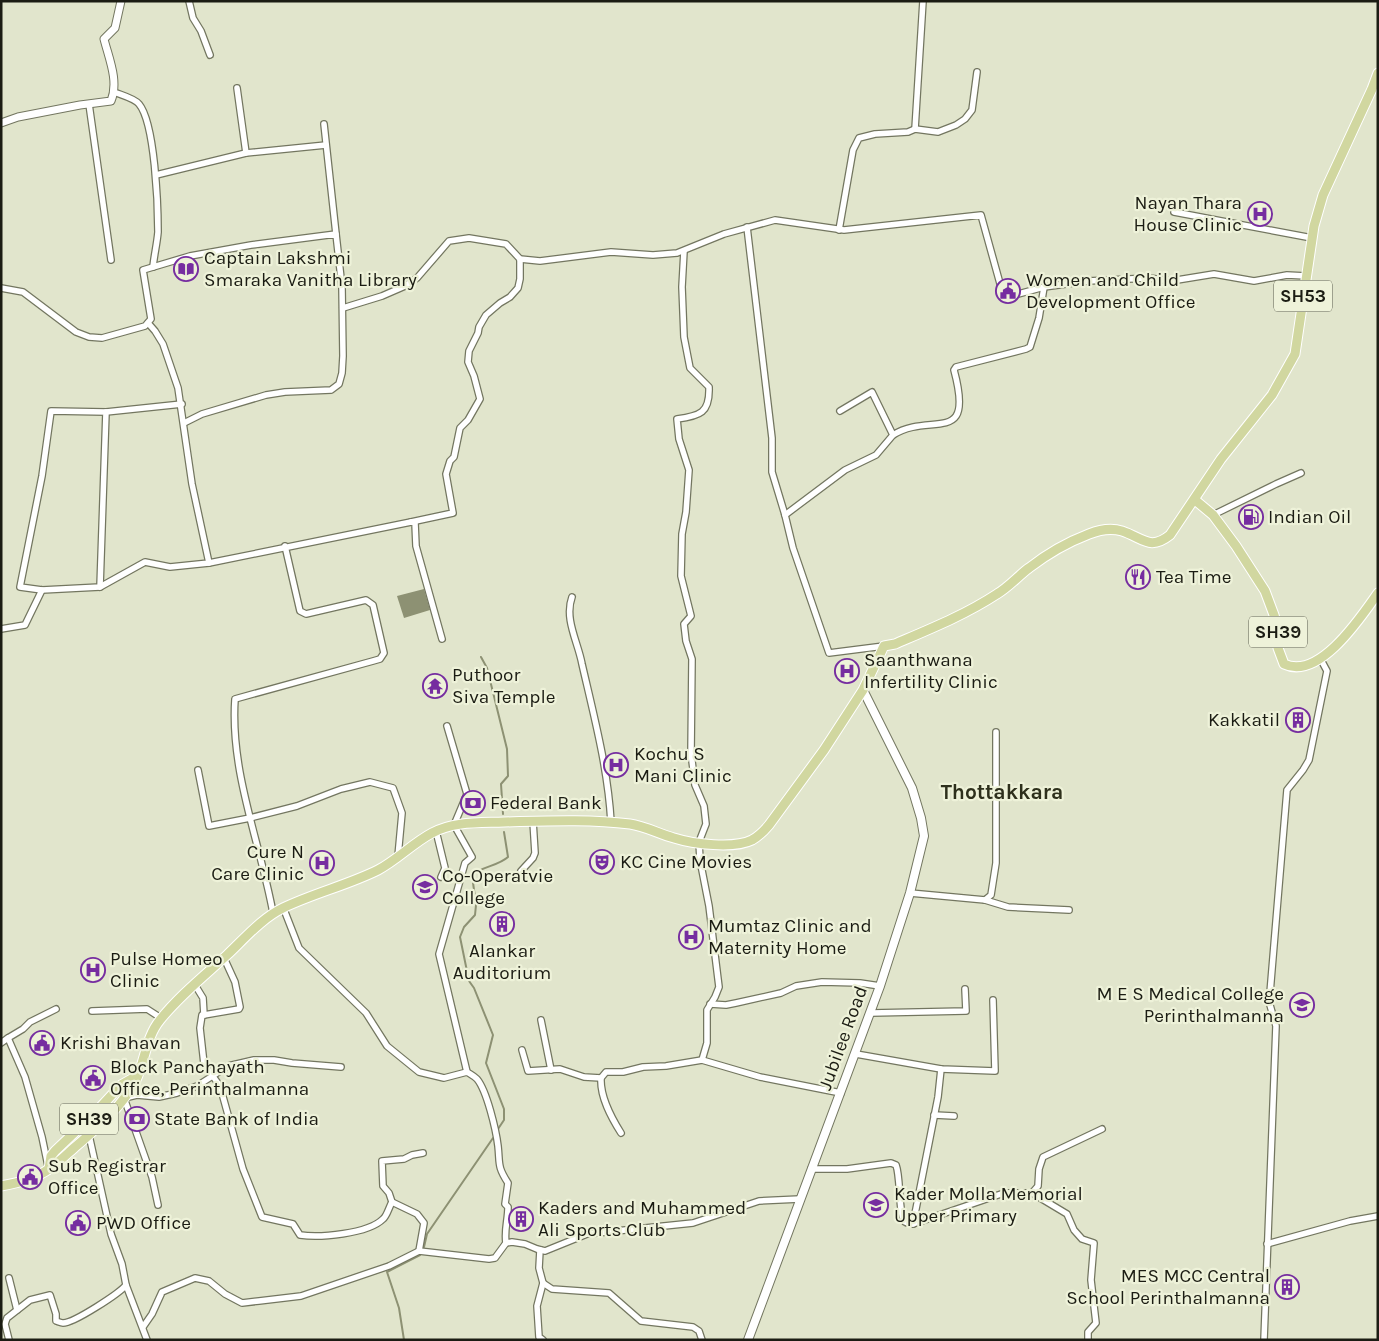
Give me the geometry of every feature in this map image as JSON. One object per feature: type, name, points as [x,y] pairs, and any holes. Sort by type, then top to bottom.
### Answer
[{"type":"main road","name":"SH53","points":[[1194,500],[1221,459],[1272,395],[1295,354],[1312,238],[1323,196],[1378,73]]},
{"type":"main road","points":[[138,1076],[151,1036],[161,1018],[273,913],[367,875],[436,831],[454,825],[533,821],[611,822],[634,825],[676,839],[727,844],[744,843],[761,834],[824,750],[863,690],[884,646],[895,644],[956,618],[998,594],[1047,556],[1072,541],[1090,534],[1100,531],[1121,531],[1147,543],[1163,541],[1170,535],[1194,500]]},
{"type":"main road","name":"SH39","points":[[1194,500],[1213,515],[1256,574],[1268,597],[1278,629],[1278,648],[1284,664],[1292,668],[1299,667],[1320,658],[1340,642],[1378,593]]},
{"type":"main road","name":"Jubilee Road","points":[[748,1340],[880,986],[910,893],[924,836],[912,788],[863,690]]},
{"type":"main road","name":"SH39","points":[[1,1186],[20,1182],[49,1169],[89,1135],[118,1106],[138,1076]]},
{"type":"main road","name":"SH39","points":[[49,1169],[51,1156],[55,1151],[121,1085],[138,1076]]},
{"type":"street","points":[[1,123],[18,117],[111,101],[114,92],[114,82],[104,39],[115,28],[121,1]]},
{"type":"street","points":[[189,1],[193,18],[201,31],[210,55]]},
{"type":"street","points":[[916,128],[923,1]]},
{"type":"street","points":[[839,230],[853,150],[859,138],[875,134],[908,132],[916,128],[938,132],[956,125],[965,119],[972,110],[977,72]]},
{"type":"street","points":[[237,88],[246,153]]},
{"type":"street","points":[[114,92],[138,103],[146,118],[152,144],[156,175],[158,234],[153,267]]},
{"type":"street","points":[[89,104],[111,260]]},
{"type":"street","points":[[184,423],[202,414],[266,395],[285,392],[331,390],[336,387],[342,372],[343,308],[324,124]]},
{"type":"street","points":[[156,175],[246,153],[326,145]]},
{"type":"street","points":[[1174,212],[1312,238]]},
{"type":"street","points":[[343,308],[382,296],[405,286],[417,278],[449,241],[469,238],[506,244],[520,259],[540,261],[611,252],[652,255],[669,254],[677,253],[724,234],[774,220],[839,230],[981,215],[1004,298],[1044,287],[1088,281],[1149,278],[1171,281],[1214,274],[1254,281],[1287,275],[1306,276]]},
{"type":"street","points":[[747,227],[772,438],[772,472],[793,548],[829,653],[884,646]]},
{"type":"street","points":[[1,288],[24,292],[76,332],[96,339],[146,326],[151,319],[143,270],[190,256],[251,245],[336,234]]},
{"type":"street","points":[[684,250],[682,287],[684,337],[690,368],[709,387],[710,402],[703,412],[692,417],[677,419],[679,439],[689,470],[686,512],[682,534],[681,576],[691,616],[684,624],[686,641],[692,659],[690,753],[695,784],[704,806],[706,824],[699,842],[700,860],[709,906],[719,986],[714,1000],[707,1010],[707,1043],[702,1060]]},
{"type":"street","points":[[182,404],[106,412],[52,411],[42,476],[20,587],[42,590],[100,588],[145,562],[170,567],[209,563],[453,513],[446,474],[454,457],[460,428],[468,420],[480,399],[468,362],[469,351],[486,316],[500,303],[510,297],[518,288],[520,259]]},
{"type":"street","points":[[785,515],[846,470],[876,455],[893,435],[904,428],[950,422],[956,417],[960,398],[954,370],[956,367],[1030,347],[1039,318],[1044,287]]},
{"type":"street","points":[[148,323],[163,344],[178,388],[182,404],[192,484],[209,563]]},
{"type":"street","points":[[840,410],[872,392],[893,435]]},
{"type":"street","points":[[100,588],[106,412]]},
{"type":"street","points":[[1213,515],[1301,473]]},
{"type":"street","points":[[410,522],[416,523],[416,546],[442,639]]},
{"type":"street","points":[[273,913],[250,818],[238,756],[234,716],[235,699],[380,659],[384,653],[373,605],[370,601],[366,600],[306,614],[300,611],[285,546]]},
{"type":"street","points":[[1,630],[25,625],[42,590]]},
{"type":"street","points":[[572,597],[570,603],[572,629],[580,654],[610,795],[611,822]]},
{"type":"street","points":[[1264,1340],[1276,1026],[1270,1005],[1270,993],[1287,790],[1309,760],[1328,671],[1320,658]]},
{"type":"street","points":[[446,726],[466,794],[454,825],[472,857],[465,863],[439,954],[467,1072],[476,1078],[486,1097],[498,1145],[500,1171],[508,1183],[506,1204],[508,1207],[508,1217],[504,1231],[506,1243]]},
{"type":"street","points":[[984,900],[991,895],[996,863],[996,732]]},
{"type":"street","points":[[198,770],[209,826],[297,806],[341,789],[370,782],[393,788],[402,813],[398,856]]},
{"type":"street","points":[[521,871],[535,853],[533,821]]},
{"type":"street","points":[[436,831],[444,865],[441,877]]},
{"type":"street","points":[[910,893],[984,900],[1008,907],[1069,910]]},
{"type":"street","points":[[284,908],[299,948],[366,1013],[387,1046],[419,1072],[444,1078],[467,1072]]},
{"type":"street","points":[[204,1015],[239,1009],[240,1007],[235,982],[224,958]]},
{"type":"street","points":[[710,1004],[726,1005],[781,993],[796,986],[822,982],[860,982],[880,986]]},
{"type":"street","points":[[195,985],[202,998],[204,1015],[202,1015],[200,1028],[204,1064],[220,1086],[243,1169],[262,1217],[293,1224],[300,1236],[336,1235],[361,1231],[383,1220],[392,1202],[389,1193],[383,1186],[382,1161],[404,1159],[423,1153]]},
{"type":"street","points":[[870,1013],[966,1011],[965,989]]},
{"type":"street","points":[[856,1054],[941,1069],[995,1071],[994,1000]]},
{"type":"street","points":[[1,1043],[23,1029],[30,1022],[56,1009]]},
{"type":"street","points":[[92,1011],[147,1009],[161,1018]]},
{"type":"street","points":[[541,1020],[551,1070]]},
{"type":"street","points":[[8,1038],[25,1077],[49,1169]]},
{"type":"street","points":[[522,1050],[528,1071],[569,1071],[584,1077],[601,1078]]},
{"type":"street","points":[[158,1205],[152,1177],[124,1098],[137,1095],[160,1097],[168,1095],[197,1086],[228,1066],[254,1060],[274,1060],[292,1064],[341,1067]]},
{"type":"street","points":[[621,1133],[612,1119],[602,1091],[601,1078],[606,1072],[623,1072],[643,1067],[666,1066],[702,1060],[760,1077],[841,1093]]},
{"type":"street","points":[[913,1224],[941,1069]]},
{"type":"street","points":[[934,1114],[954,1116]]},
{"type":"street","points":[[1032,1193],[1038,1186],[1039,1169],[1043,1157],[1102,1129]]},
{"type":"street","points":[[89,1135],[111,1234],[122,1264],[126,1284],[147,1340]]},
{"type":"street","points":[[811,1169],[848,1169],[891,1163],[896,1165],[902,1213],[907,1223],[913,1224],[1004,1193],[1032,1193],[1067,1214],[1074,1230],[1082,1239],[1094,1243],[1092,1280],[1096,1323],[1088,1332],[1088,1340]]},
{"type":"street","points":[[143,1327],[152,1314],[162,1292],[195,1278],[209,1281],[225,1294],[242,1303],[301,1296],[389,1266],[419,1251],[488,1259],[495,1258],[506,1243],[524,1244],[545,1250],[587,1234],[693,1223],[759,1201],[800,1199]]},
{"type":"street","points":[[392,1202],[417,1214],[424,1223],[419,1251]]},
{"type":"street","points":[[1267,1244],[1350,1221],[1378,1216]]},
{"type":"street","points":[[540,1250],[539,1268],[543,1283],[537,1306],[539,1337],[543,1340]]},
{"type":"street","points":[[9,1278],[17,1310]]},
{"type":"street","points":[[543,1283],[552,1290],[610,1293],[641,1321],[693,1328],[699,1332],[702,1340]]},
{"type":"street","points":[[9,1340],[3,1321],[30,1300],[50,1295],[56,1314],[56,1321],[64,1323],[87,1314],[96,1306],[119,1293],[126,1284]]},
{"type":"shaded area","points":[[424,589],[430,610],[404,618],[397,596]]},
{"type":"waterway","points":[[481,657],[487,668],[507,749],[508,776],[501,784],[503,814]]},
{"type":"waterway","points":[[498,1129],[504,1120],[504,1109],[486,1063],[493,1035],[474,988],[469,981],[460,937],[464,927],[475,915],[476,905],[472,875],[508,857],[504,832]]},
{"type":"waterway","points":[[424,1247],[427,1234],[493,1138]]},
{"type":"waterway","points":[[404,1340],[399,1308],[387,1272],[420,1255]]},
{"type":"place","name":"Nayan Thara House Clinic","points":[[1260,214]]},
{"type":"place","name":"Captain Lakshmi Smaraka Vanitha Library","points":[[186,269]]},
{"type":"place","name":"Women and Child Development Office","points":[[1008,291]]},
{"type":"place","name":"Indian Oil","points":[[1251,517]]},
{"type":"place","name":"Tea Time","points":[[1138,577]]},
{"type":"place","name":"Saanthwana Infertility Clinic","points":[[847,671]]},
{"type":"place","name":"Puthoor Siva Temple","points":[[435,686]]},
{"type":"place","name":"Kakkatil","points":[[1298,720]]},
{"type":"place","name":"Kochu S Mani Clinic","points":[[616,765]]},
{"type":"place","name":"Federal Bank","points":[[473,803]]},
{"type":"place","name":"KC Cine Movies","points":[[602,862]]},
{"type":"place","name":"Cure N Care Clinic","points":[[322,863]]},
{"type":"place","name":"Co-Operatvie College","points":[[425,887]]},
{"type":"place","name":"Alankar Auditorium","points":[[502,924]]},
{"type":"place","name":"Mumtaz Clinic and Maternity Home","points":[[691,937]]},
{"type":"place","name":"Pulse Homeo Clinic","points":[[93,970]]},
{"type":"place","name":"M E S Medical College Perinthalmanna","points":[[1302,1005]]},
{"type":"place","name":"Krishi Bhavan","points":[[42,1043]]},
{"type":"place","name":"Block Panchayath Office, Perinthalmanna","points":[[93,1078]]},
{"type":"place","name":"State Bank of India","points":[[137,1119]]},
{"type":"place","name":"Sub Registrar Office","points":[[30,1177]]},
{"type":"place","name":"Kader Molla Memorial Upper Primary","points":[[876,1205]]},
{"type":"place","name":"Kaders and Muhammed Ali Sports Club","points":[[521,1219]]},
{"type":"place","name":"PWD Office","points":[[78,1223]]},
{"type":"place","name":"MES MCC Central School Perinthalmanna","points":[[1287,1287]]},
{"type":"district","name":"Thottakkara","points":[[1002,792]]}]
